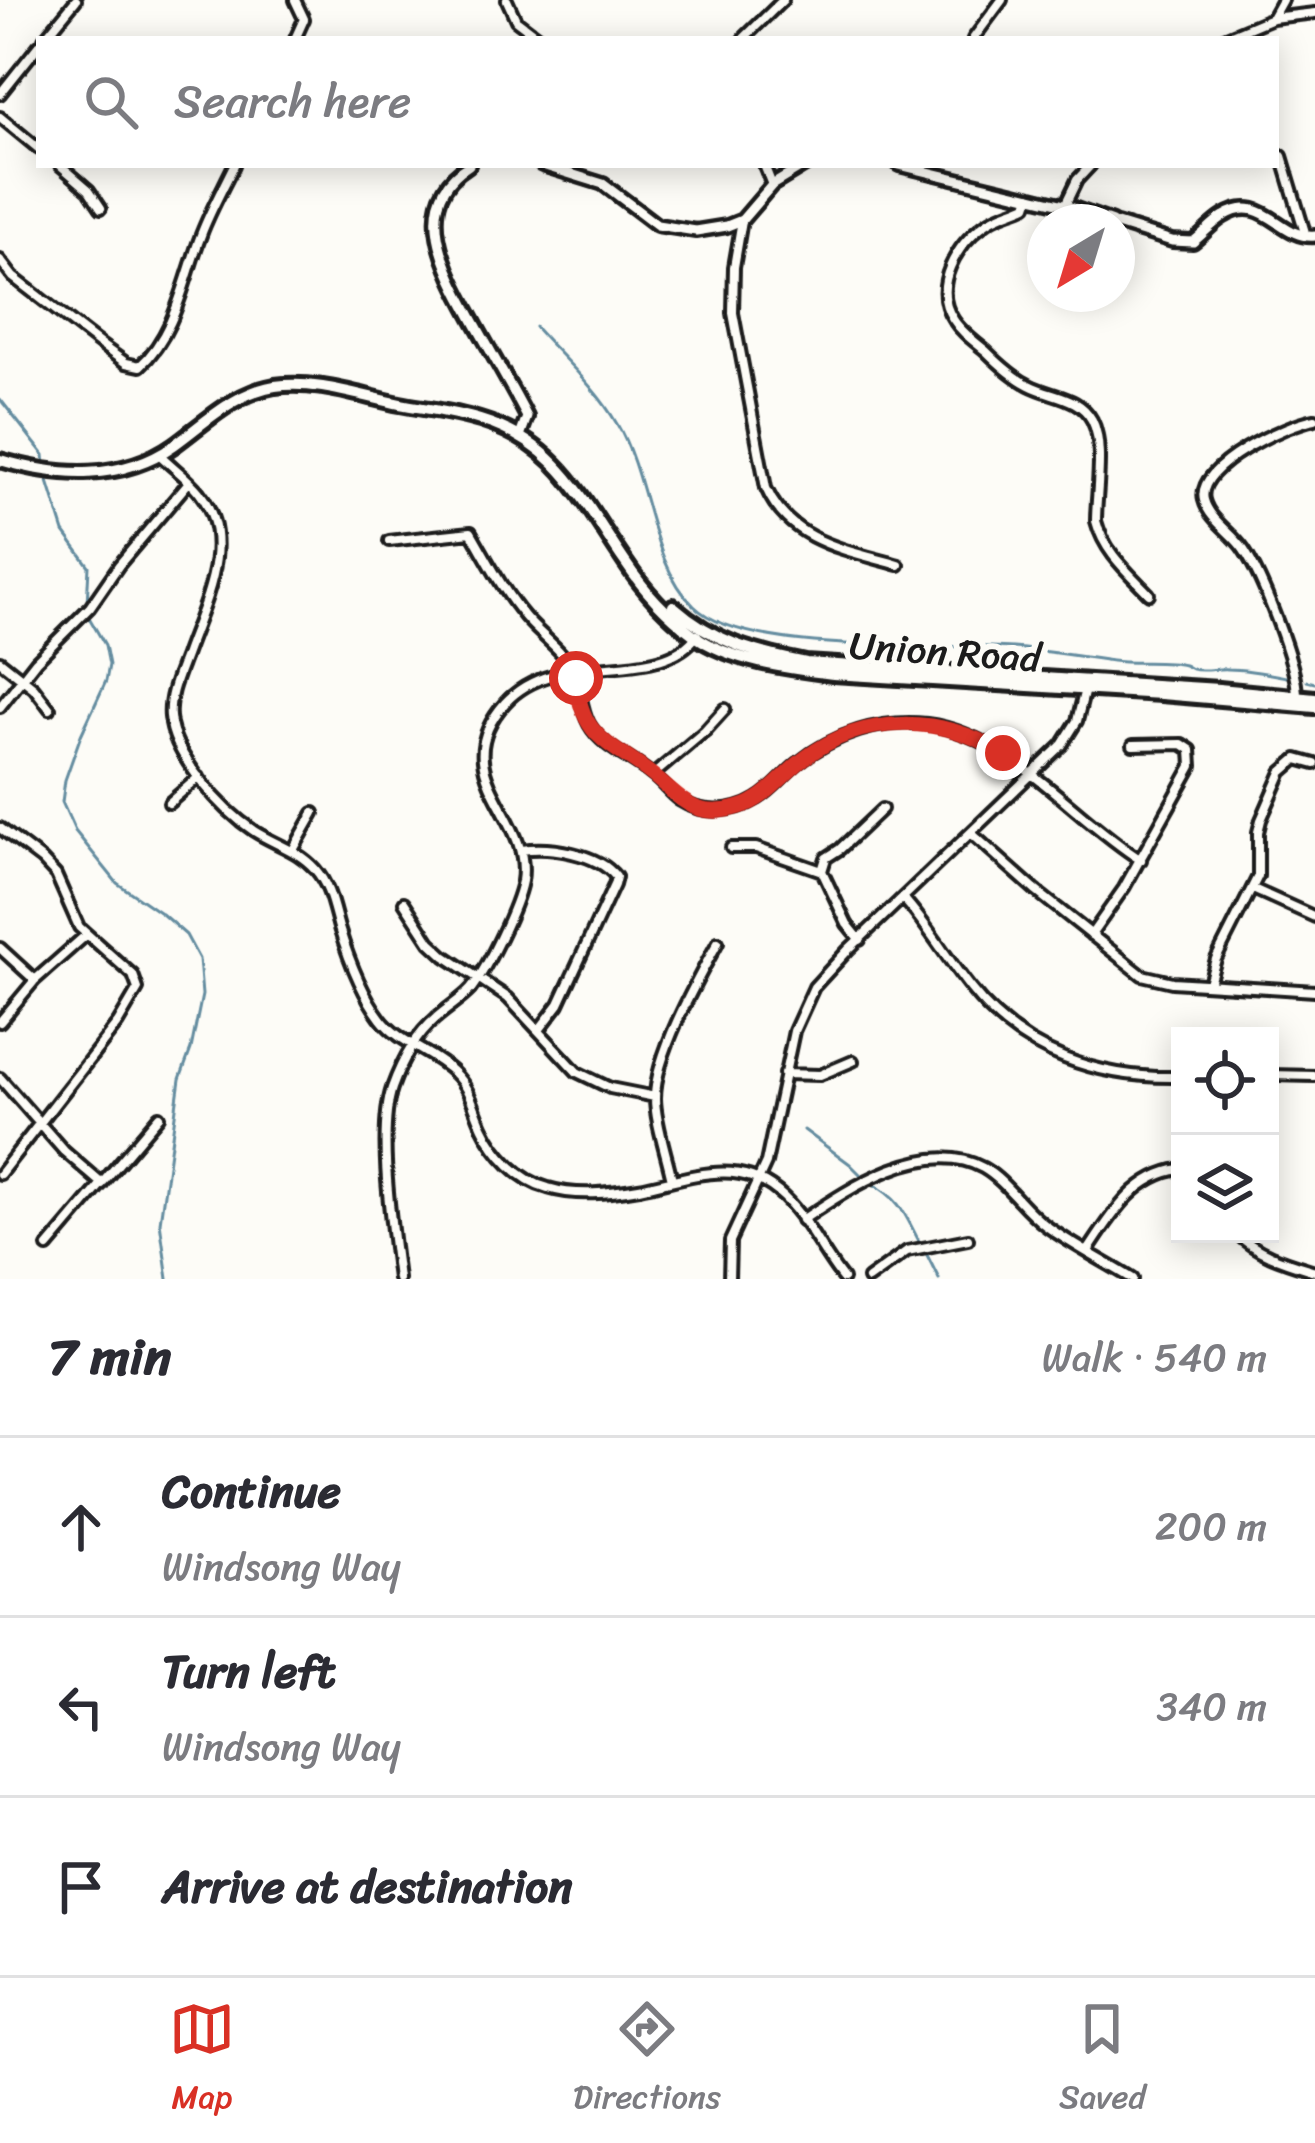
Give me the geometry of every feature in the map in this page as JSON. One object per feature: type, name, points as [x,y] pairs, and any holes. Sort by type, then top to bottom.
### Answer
[{"type":"main road","name":"Union Road","points":[[0,460],[40,472],[116,470],[160,454],[221,408],[272,386],[322,387],[454,413],[520,436],[569,477],[657,601],[698,633],[740,656],[812,671],[1315,702]]},
{"type":"street","points":[[46,36],[76,0]]},
{"type":"street","points":[[295,0],[304,20],[297,36]]},
{"type":"street","points":[[507,0],[516,20],[537,36]]},
{"type":"street","points":[[746,36],[783,0]]},
{"type":"street","points":[[975,36],[1002,0]]},
{"type":"street","points":[[1272,18],[1282,0]]},
{"type":"street","points":[[1229,36],[1272,18],[1315,13]]},
{"type":"street","points":[[0,94],[36,48]]},
{"type":"street","points":[[0,117],[36,146]]},
{"type":"street","points":[[1282,156],[1311,237]]},
{"type":"street","points":[[67,168],[101,208]]},
{"type":"street","points":[[0,260],[14,277],[90,337],[126,364],[140,366],[171,321],[201,235],[233,168]]},
{"type":"street","points":[[465,168],[440,197],[438,238],[452,280],[527,417],[520,436]]},
{"type":"street","points":[[552,168],[603,184],[657,225],[696,231],[742,220],[772,185],[800,168]]},
{"type":"street","points":[[765,168],[772,185]]},
{"type":"street","points":[[912,168],[1059,204]]},
{"type":"street","points":[[1066,204],[1088,168]]},
{"type":"street","points":[[1030,196],[1027,205],[982,226],[962,248],[946,279],[946,305],[959,328],[1007,371],[1026,384],[1076,402],[1090,416],[1097,436],[1099,533],[1112,555],[1149,594]]},
{"type":"street","points":[[1135,230],[1193,242],[1222,217],[1244,208],[1311,237]]},
{"type":"street","points":[[742,220],[733,313],[771,501],[797,528],[822,543],[898,565]]},
{"type":"street","points":[[1297,699],[1294,666],[1253,567],[1243,548],[1208,509],[1202,489],[1208,476],[1224,463],[1288,427],[1315,419]]},
{"type":"street","points":[[160,454],[212,513],[217,538],[217,568],[174,688],[169,712],[174,741],[199,777],[240,821],[293,850],[320,874],[347,951],[380,1018],[396,1035],[457,1076],[500,1155],[545,1188],[603,1192],[724,1171],[759,1178],[790,1203],[843,1279]]},
{"type":"street","points":[[0,707],[81,617],[189,482]]},
{"type":"street","points":[[389,541],[471,532],[507,595],[573,669],[581,704],[596,735],[694,807],[715,811],[758,799],[823,746],[866,728],[925,724],[969,735],[1003,753],[1141,860]]},
{"type":"street","points":[[398,1279],[386,1120],[391,1090],[432,1021],[468,993],[479,977],[522,881],[521,850],[488,784],[482,757],[493,720],[532,682],[573,669],[673,656],[683,652],[698,633]]},
{"type":"street","points":[[0,661],[34,688],[50,709]]},
{"type":"street","points":[[729,1279],[730,1241],[771,1148],[794,1031],[814,987],[1070,734],[1085,686]]},
{"type":"street","points":[[653,775],[724,709]]},
{"type":"street","points":[[1091,935],[1141,860],[1192,766],[1191,750],[1182,745],[1132,746]]},
{"type":"street","points":[[1209,983],[1227,934],[1253,889],[1260,863],[1258,832],[1282,772],[1297,759],[1315,764]]},
{"type":"street","points":[[169,803],[199,777]]},
{"type":"street","points":[[860,940],[822,872],[826,858],[882,809]]},
{"type":"street","points":[[293,850],[314,813]]},
{"type":"street","points":[[0,828],[56,874],[80,927],[133,975],[138,989],[118,1023],[0,1174]]},
{"type":"street","points":[[971,833],[1142,975],[1156,980],[1315,991]]},
{"type":"street","points":[[731,848],[756,848],[822,872]]},
{"type":"street","points":[[521,850],[563,850],[610,869],[616,877],[559,1004],[539,1030]]},
{"type":"street","points":[[1253,889],[1315,917]]},
{"type":"street","points":[[903,898],[985,1005],[1025,1038],[1070,1061],[1107,1072],[1171,1077]]},
{"type":"street","points":[[404,902],[430,942],[508,998],[578,1072],[624,1093],[655,1096]]},
{"type":"street","points":[[0,1022],[35,980],[86,935]]},
{"type":"street","points":[[672,1180],[655,1096],[683,1008],[718,942]]},
{"type":"street","points":[[0,948],[35,980]]},
{"type":"street","points":[[784,1074],[820,1075],[853,1061]]},
{"type":"street","points":[[1279,1075],[1315,1076]]},
{"type":"street","points":[[0,1078],[64,1151],[102,1184]]},
{"type":"street","points":[[48,1247],[159,1116]]},
{"type":"street","points":[[802,1220],[876,1174],[922,1162],[959,1161],[986,1170],[1044,1224],[1133,1279]]},
{"type":"street","points":[[1088,1252],[1136,1188],[1171,1171]]},
{"type":"street","points":[[868,1279],[908,1251],[968,1239]]},
{"type":"street","points":[[1247,1243],[1315,1270]]},
{"type":"waterway","points":[[535,327],[609,410],[628,446],[667,567],[694,606],[719,622],[798,640],[1013,648],[1291,678]]},
{"type":"waterway","points":[[0,399],[44,455],[45,466]]},
{"type":"waterway","points":[[46,475],[64,532],[89,566],[87,604]]},
{"type":"waterway","points":[[87,614],[105,645],[109,665],[65,780],[62,802],[75,831],[117,883],[186,935],[199,959],[202,995],[180,1079],[160,1222],[168,1279]]},
{"type":"waterway","points":[[1307,681],[1315,683]]},
{"type":"waterway","points":[[804,1130],[863,1177]]},
{"type":"waterway","points":[[871,1183],[896,1202],[920,1243]]},
{"type":"waterway","points":[[925,1251],[939,1279]]},
{"type":"route","points":[[576,678],[581,704],[596,735],[653,775],[680,801],[715,811],[758,799],[808,754],[866,728],[925,724],[969,735],[1003,753]]}]
